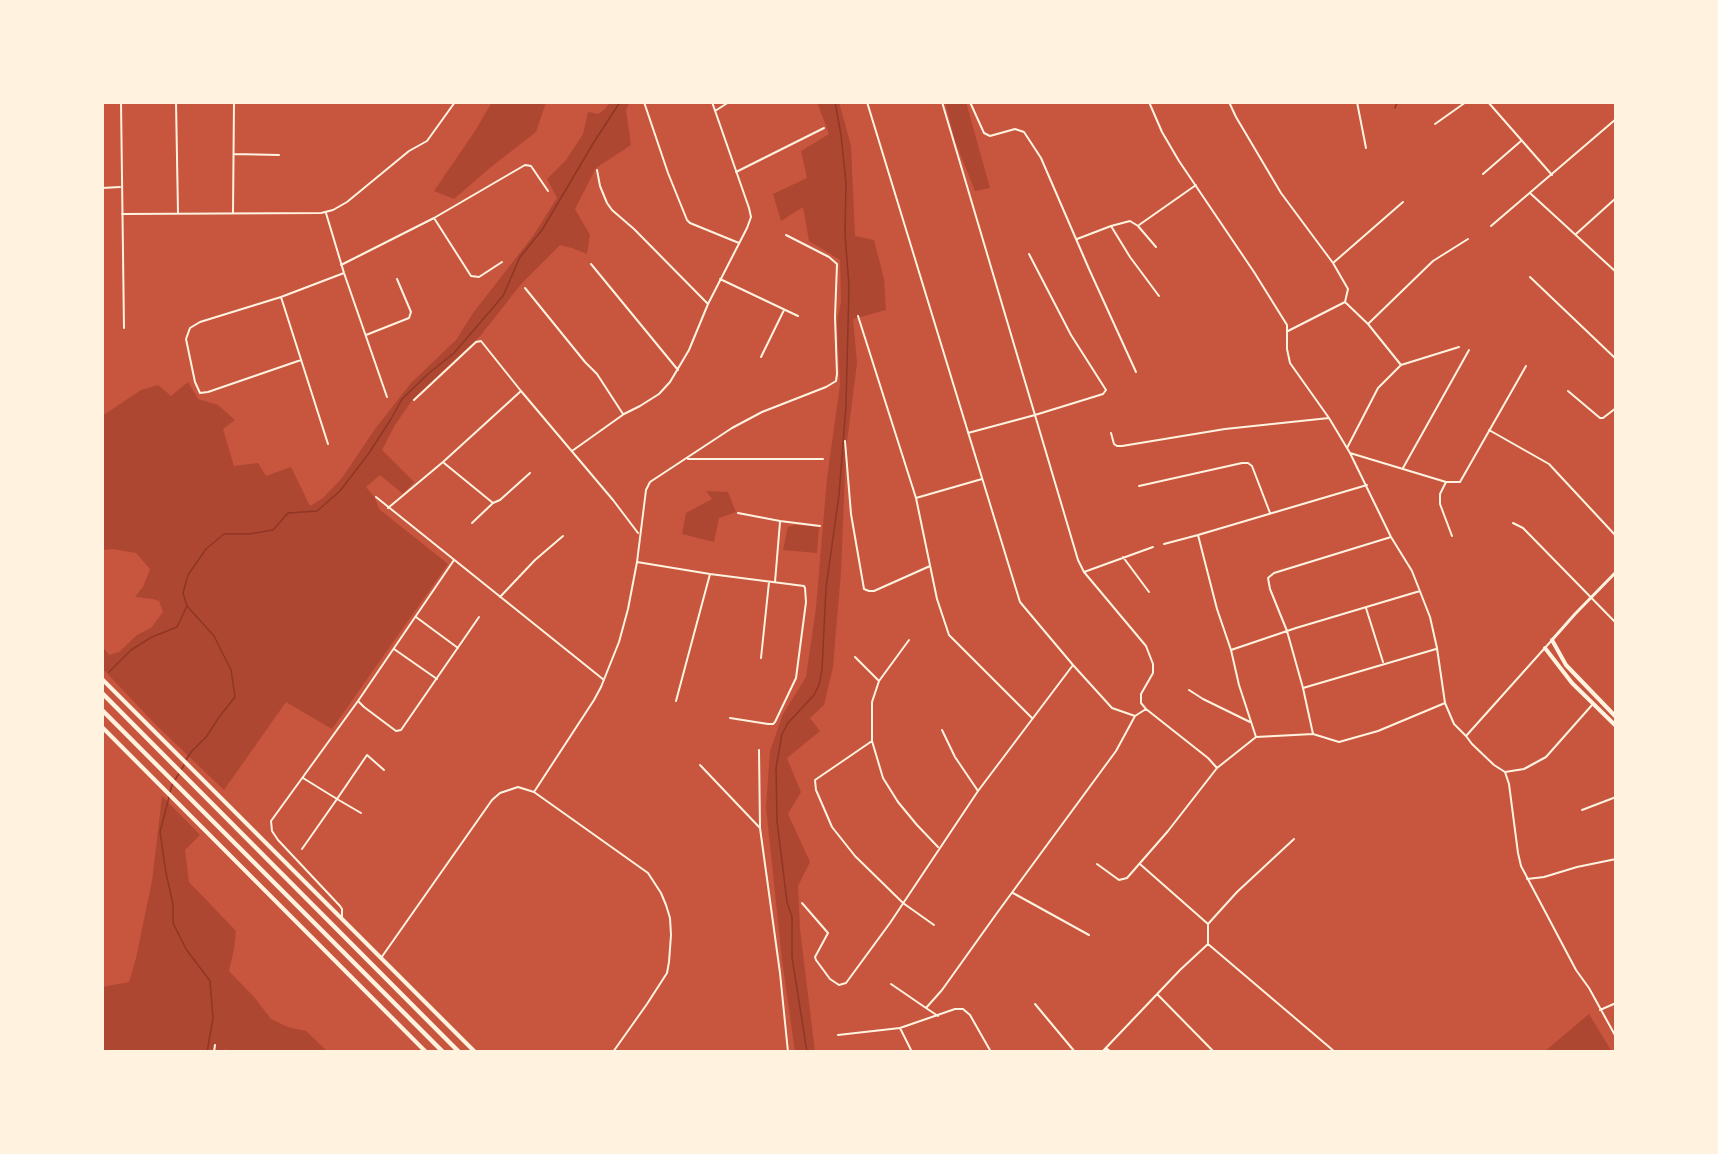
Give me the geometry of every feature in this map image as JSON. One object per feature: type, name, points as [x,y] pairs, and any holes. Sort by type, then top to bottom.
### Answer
[{"type":"highway","points":[[102,693],[459,1052]]},
{"type":"highway","points":[[102,710],[443,1052]]},
{"type":"main road","points":[[1552,640],[1566,665],[1616,717]]},
{"type":"main road","points":[[1545,648],[1572,683],[1616,726]]},
{"type":"main road","points":[[102,679],[475,1052]]},
{"type":"main road","points":[[102,727],[426,1052]]},
{"type":"street","points":[[121,102],[123,328]]},
{"type":"street","points":[[176,102],[178,213]]},
{"type":"street","points":[[233,213],[234,102]]},
{"type":"street","points":[[122,214],[326,213],[339,207],[409,151],[427,141],[454,102]]},
{"type":"street","points":[[644,102],[687,220],[739,243]]},
{"type":"street","points":[[572,451],[624,414],[659,394],[670,382],[689,350],[708,303],[747,228],[751,217],[746,199],[712,102]]},
{"type":"street","points":[[715,111],[729,102]]},
{"type":"street","points":[[867,102],[1020,602],[1112,708],[1136,716]]},
{"type":"street","points":[[942,102],[1078,560],[1084,572],[1146,646],[1153,664],[1153,673],[1141,693],[1141,703],[1217,768]]},
{"type":"street","points":[[970,102],[984,133],[990,136],[1015,129],[1023,132],[1041,158],[1136,372]]},
{"type":"street","points":[[1149,102],[1166,140],[1287,325],[1287,349],[1290,363],[1329,418],[1350,453],[1391,537],[1412,571],[1430,617],[1445,703],[1454,724],[1494,765],[1505,772],[1509,784],[1521,866],[1576,970],[1589,988],[1616,1037]]},
{"type":"street","points":[[1229,102],[1281,193],[1333,263],[1348,289],[1345,302]]},
{"type":"street","points":[[1357,102],[1366,148]]},
{"type":"street","points":[[1436,124],[1466,102]]},
{"type":"street","points":[[1488,102],[1552,175]]},
{"type":"street","points":[[1491,226],[1616,119]]},
{"type":"street","points":[[736,172],[824,128]]},
{"type":"street","points":[[1483,174],[1521,141]]},
{"type":"street","points":[[234,154],[279,155]]},
{"type":"street","points":[[341,265],[434,218],[525,165],[531,166],[548,191]]},
{"type":"street","points":[[597,170],[600,186],[612,210],[708,303]]},
{"type":"street","points":[[1138,226],[1196,185]]},
{"type":"street","points":[[102,188],[121,187]]},
{"type":"street","points":[[1531,194],[1616,272]]},
{"type":"street","points":[[1576,234],[1616,198]]},
{"type":"street","points":[[1333,263],[1403,202]]},
{"type":"street","points":[[326,213],[341,265],[387,397]]},
{"type":"street","points":[[434,218],[471,276],[479,277],[502,262]]},
{"type":"street","points":[[1076,239],[1130,221],[1138,226],[1156,246]]},
{"type":"street","points":[[1111,226],[1159,296]]},
{"type":"street","points":[[534,792],[594,700],[623,631],[637,562],[646,490],[650,482],[732,428],[762,412],[836,381],[837,264],[829,257],[786,235]]},
{"type":"street","points":[[1368,324],[1433,261],[1468,239]]},
{"type":"street","points":[[968,433],[1035,416],[1103,394],[1106,390],[1071,335],[1029,254]]},
{"type":"street","points":[[591,264],[678,369]]},
{"type":"street","points":[[301,360],[200,393],[186,339],[190,328],[200,322],[281,297],[344,273]]},
{"type":"street","points":[[1530,277],[1616,359]]},
{"type":"street","points":[[366,335],[409,318],[411,312],[398,279]]},
{"type":"street","points":[[720,279],[798,316]]},
{"type":"street","points":[[525,288],[597,374],[624,414]]},
{"type":"street","points":[[281,297],[328,444]]},
{"type":"street","points":[[1288,331],[1345,302]]},
{"type":"street","points":[[1345,302],[1368,324],[1401,365]]},
{"type":"street","points":[[761,357],[784,310]]},
{"type":"street","points":[[858,316],[916,498],[930,566],[949,635],[1032,718]]},
{"type":"street","points":[[414,400],[478,340],[483,343],[639,534]]},
{"type":"street","points":[[1347,448],[1378,388],[1401,365],[1459,347]]},
{"type":"street","points":[[1403,468],[1469,350]]},
{"type":"street","points":[[1350,453],[1446,482],[1460,482],[1526,366]]},
{"type":"street","points":[[388,508],[521,391]]},
{"type":"street","points":[[1568,391],[1600,418],[1616,408]]},
{"type":"street","points":[[1111,434],[1114,444],[1122,446],[1225,429],[1329,418]]},
{"type":"street","points":[[1489,430],[1549,464],[1616,536]]},
{"type":"street","points":[[845,441],[851,514],[864,588],[874,591],[930,566]]},
{"type":"street","points":[[686,459],[823,459]]},
{"type":"street","points":[[443,462],[493,502]]},
{"type":"street","points":[[1138,486],[1248,463],[1252,466],[1270,513]]},
{"type":"street","points":[[472,524],[493,502],[500,500],[530,473]]},
{"type":"street","points":[[916,498],[982,479]]},
{"type":"street","points":[[1446,482],[1440,494],[1440,504],[1452,536]]},
{"type":"street","points":[[1164,544],[1367,485]]},
{"type":"street","points":[[376,497],[604,680]]},
{"type":"street","points":[[738,513],[820,526]]},
{"type":"street","points":[[775,582],[780,521]]},
{"type":"street","points":[[1513,523],[1523,528],[1616,623]]},
{"type":"street","points":[[1198,535],[1217,609],[1256,737]]},
{"type":"street","points":[[500,597],[535,560],[563,536]]},
{"type":"street","points":[[1313,735],[1287,631],[1270,589],[1268,578],[1274,573],[1391,537]]},
{"type":"street","points":[[1084,572],[1153,547]]},
{"type":"street","points":[[1123,557],[1149,592]]},
{"type":"street","points":[[342,919],[340,906],[278,840],[272,831],[271,821],[358,701],[454,560]]},
{"type":"street","points":[[637,562],[804,586],[806,591],[796,678],[773,724],[730,718]]},
{"type":"street","points":[[1466,736],[1616,572]]},
{"type":"street","points":[[676,701],[710,574]]},
{"type":"street","points":[[760,658],[769,582]]},
{"type":"street","points":[[1231,650],[1420,591]]},
{"type":"street","points":[[1366,608],[1383,663]]},
{"type":"street","points":[[416,617],[458,648]]},
{"type":"street","points":[[358,701],[399,731],[437,680],[479,617]]},
{"type":"street","points":[[909,640],[879,681],[872,702],[872,741],[883,778],[898,802],[939,848]]},
{"type":"street","points":[[1303,688],[1437,648]]},
{"type":"street","points":[[394,649],[437,680]]},
{"type":"street","points":[[855,657],[879,681]]},
{"type":"street","points":[[802,903],[828,933],[816,960],[830,979],[839,985],[846,983],[978,791],[1073,665]]},
{"type":"street","points":[[1189,690],[1250,722]]},
{"type":"street","points":[[1097,864],[1119,880],[1127,878],[1217,768],[1256,737],[1313,735],[1339,742],[1378,731],[1445,703]]},
{"type":"street","points":[[1505,772],[1524,769],[1546,757],[1593,704]]},
{"type":"street","points":[[926,1008],[942,990],[1116,751],[1136,716],[1146,709]]},
{"type":"street","points":[[942,730],[955,757],[978,791]]},
{"type":"street","points":[[872,741],[815,780],[815,784],[832,827],[855,856],[903,903],[934,925]]},
{"type":"street","points":[[759,750],[760,828],[780,973],[788,1052]]},
{"type":"street","points":[[302,849],[367,755],[384,770]]},
{"type":"street","points":[[700,765],[760,828]]},
{"type":"street","points":[[303,778],[361,813]]},
{"type":"street","points":[[381,958],[492,800],[518,787],[534,792],[648,873],[661,893],[670,918],[670,955],[667,973],[613,1052]]},
{"type":"street","points":[[1582,810],[1616,797]]},
{"type":"street","points":[[1101,1052],[1208,944],[1208,924],[1240,889],[1294,839]]},
{"type":"street","points":[[1527,879],[1616,859]]},
{"type":"street","points":[[1140,864],[1208,924]]},
{"type":"street","points":[[1012,892],[1089,935]]},
{"type":"street","points":[[1208,944],[1335,1052]]},
{"type":"street","points":[[891,984],[938,1016]]},
{"type":"street","points":[[1157,994],[1214,1052]]},
{"type":"street","points":[[1600,1010],[1616,1003]]},
{"type":"street","points":[[1035,1004],[1076,1052]]},
{"type":"street","points":[[838,1035],[900,1028],[956,1009],[963,1009],[970,1015],[991,1052]]},
{"type":"street","points":[[900,1028],[912,1052]]},
{"type":"street","points":[[214,1052],[215,1045]]},
{"type":"street","points":[[1106,1048],[1111,1052]]},
{"type":"shaded area","points":[[492,102],[546,102],[536,132],[454,199],[434,191],[475,131]]},
{"type":"shaded area","points":[[610,102],[630,102],[626,110],[631,145],[596,168],[575,209],[590,235],[587,254],[560,245],[522,283],[481,335],[413,399],[395,425],[382,450],[414,482],[403,494],[380,475],[366,487],[375,498],[379,509],[448,564],[332,729],[286,702],[224,790],[156,725],[102,668],[102,646],[109,655],[119,652],[137,635],[151,628],[163,612],[159,601],[135,597],[143,587],[150,569],[136,553],[113,549],[102,550],[102,416],[141,390],[158,385],[171,396],[188,382],[198,399],[218,405],[235,420],[223,429],[234,466],[258,463],[266,476],[291,467],[310,506],[323,498],[342,478],[375,429],[411,383],[456,340],[473,313],[533,236],[557,198],[547,179],[566,160],[583,134],[588,112],[598,114]]},
{"type":"shaded area","points":[[817,102],[839,102],[851,146],[855,236],[874,240],[884,279],[886,310],[853,319],[857,363],[846,450],[841,572],[833,667],[824,705],[810,718],[820,731],[787,758],[801,792],[788,814],[810,862],[798,886],[800,929],[815,1052],[795,1052],[782,960],[766,807],[770,751],[783,714],[806,677],[816,608],[827,478],[840,385],[837,323],[841,301],[840,260],[809,241],[803,207],[781,221],[773,194],[807,178],[801,151],[829,134]]},
{"type":"shaded area","points":[[945,102],[966,102],[990,188],[975,191],[955,141]]},
{"type":"shaded area","points":[[706,491],[728,492],[736,512],[719,518],[714,542],[682,534],[686,513],[712,499]]},
{"type":"shaded area","points":[[795,525],[819,527],[817,553],[783,550],[788,527]]},
{"type":"shaded area","points":[[162,796],[200,835],[185,850],[189,882],[236,931],[229,971],[271,1019],[288,1027],[306,1031],[328,1052],[235,1052],[225,1049],[224,1052],[102,1052],[102,987],[129,982],[152,881]]},
{"type":"shaded area","points":[[1589,1014],[1612,1052],[1544,1052]]},
{"type":"waterway","points":[[109,672],[131,650],[152,637],[177,627],[187,606],[183,593],[188,575],[206,549],[224,534],[250,534],[273,530],[288,513],[317,511],[340,491],[369,453],[402,399],[454,353],[503,296],[520,257],[542,230],[620,102]]},
{"type":"waterway","points":[[807,1052],[792,957],[792,917],[787,902],[777,821],[776,768],[782,734],[788,723],[814,695],[819,685],[822,670],[826,588],[839,495],[846,405],[849,286],[845,234],[846,183],[835,102]]},
{"type":"waterway","points":[[1395,108],[1397,102]]},
{"type":"waterway","points":[[186,760],[207,736],[235,697],[231,670],[214,636],[187,606]]},
{"type":"waterway","points":[[170,792],[184,765]]},
{"type":"waterway","points":[[169,797],[160,832],[173,904],[173,923],[186,949],[210,981],[213,1018],[207,1052]]}]
